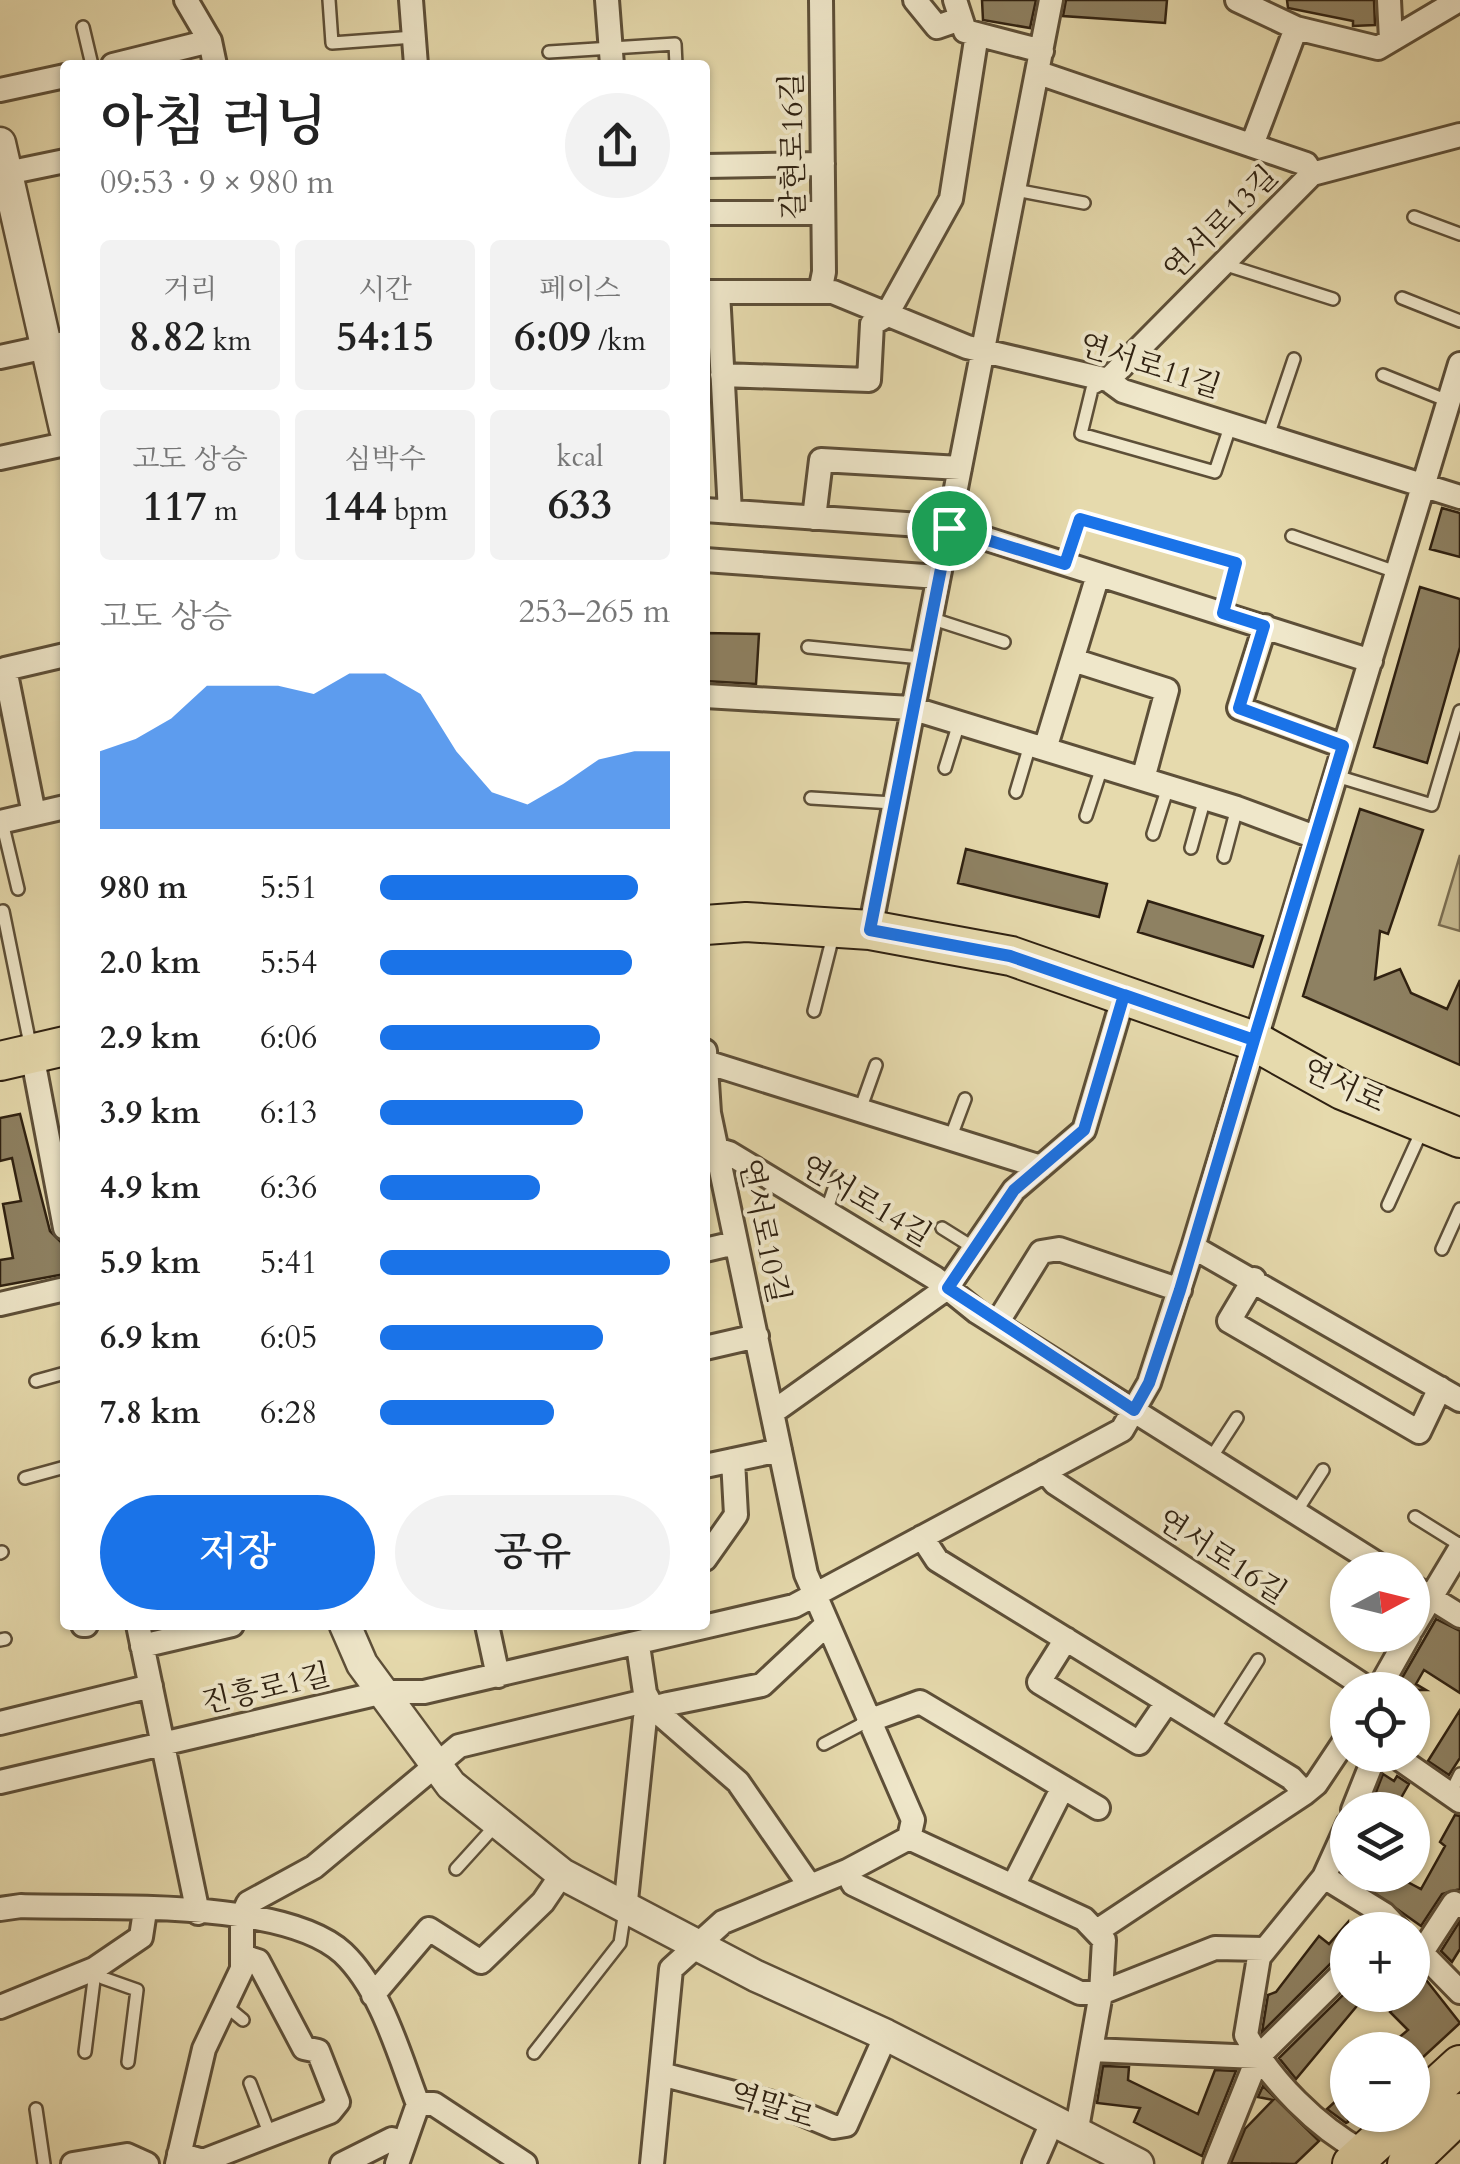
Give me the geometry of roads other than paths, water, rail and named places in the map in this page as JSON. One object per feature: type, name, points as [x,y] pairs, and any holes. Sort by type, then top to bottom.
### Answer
[{"type":"main road","name":"연서로","points":[[710,924],[746,922],[853,929],[1010,956],[1254,1040],[1342,1090],[1460,1138]]},
{"type":"main road","points":[[1430,2092],[1460,2065]]},
{"type":"main road","points":[[1407,2164],[1460,2113]]},
{"type":"main road","points":[[1358,2158],[1387,2132]]},
{"type":"street","points":[[186,0],[210,41],[214,60]]},
{"type":"street","points":[[411,0],[416,60]]},
{"type":"street","points":[[607,0],[612,55]]},
{"type":"street","name":"갈현로16길","points":[[820,292],[821,0]]},
{"type":"street","points":[[915,0],[938,26],[964,17],[1041,62],[1306,164],[1312,174]]},
{"type":"street","points":[[853,929],[893,803],[1052,0]]},
{"type":"street","points":[[1238,0],[1296,28],[1378,48],[1459,0]]},
{"type":"street","points":[[1390,0],[1391,40]]},
{"type":"street","points":[[722,375],[869,380],[872,324],[886,316],[951,199],[964,17]]},
{"type":"street","points":[[1252,145],[1296,28]]},
{"type":"street","points":[[133,60],[210,41]]},
{"type":"street","points":[[0,90],[60,77]]},
{"type":"street","name":"연서로13길","points":[[1108,380],[1312,174],[1460,135]]},
{"type":"street","points":[[0,143],[17,243],[55,345],[60,387]]},
{"type":"street","points":[[7,173],[60,163]]},
{"type":"street","points":[[710,166],[822,164]]},
{"type":"street","points":[[710,213],[823,212]]},
{"type":"street","points":[[712,292],[722,375],[730,512]]},
{"type":"street","name":"연서로11길","points":[[712,292],[833,292],[967,347],[1108,380],[1123,391],[1231,424]]},
{"type":"street","points":[[0,357],[55,345]]},
{"type":"street","points":[[817,1596],[1122,1430],[1149,1383],[1194,1247],[1333,775],[1460,364]]},
{"type":"street","points":[[1231,424],[1460,497]]},
{"type":"street","points":[[0,458],[60,445]]},
{"type":"street","points":[[814,518],[821,460],[960,468]]},
{"type":"street","points":[[710,510],[949,528],[1371,660]]},
{"type":"street","points":[[710,560],[938,577]]},
{"type":"street","points":[[1037,747],[1072,660],[1098,575]]},
{"type":"street","points":[[1264,626],[1239,708],[1343,746]]},
{"type":"street","points":[[34,814],[5,669],[60,656]]},
{"type":"street","points":[[1072,660],[1168,690],[1142,779]]},
{"type":"street","points":[[710,696],[911,708],[1206,798],[1315,836]]},
{"type":"street","points":[[1,822],[60,808]]},
{"type":"street","points":[[773,1412],[948,1288],[1014,1190],[1084,1130],[1124,995]]},
{"type":"street","points":[[32,1054],[60,1202]]},
{"type":"street","points":[[710,1063],[1041,1167]]},
{"type":"street","name":"연서로14길","points":[[710,1147],[826,1212],[1134,1410]]},
{"type":"street","name":"연서로10길","points":[[710,1147],[736,1243],[806,1574],[825,1626],[913,1820],[909,1838]]},
{"type":"street","points":[[710,1249],[736,1243]]},
{"type":"street","points":[[1194,1247],[1254,1279],[1450,1394],[1419,1432],[1229,1321],[1254,1279]]},
{"type":"street","points":[[997,1323],[1041,1252],[1059,1248],[1180,1290]]},
{"type":"street","points":[[0,1304],[60,1293]]},
{"type":"street","points":[[710,1347],[756,1336]]},
{"type":"street","points":[[1134,1410],[1359,1552]]},
{"type":"street","points":[[710,1465],[780,1450]]},
{"type":"street","points":[[710,1552],[736,1515],[732,1460]]},
{"type":"street","name":"연서로16길","points":[[1045,1471],[1055,1483],[1343,1672]]},
{"type":"street","points":[[922,1537],[937,1560],[1291,1778],[1305,1793]]},
{"type":"street","points":[[1430,1582],[1460,1547]]},
{"type":"street","name":"진흥로1길","points":[[710,1623],[794,1606],[817,1596]]},
{"type":"street","points":[[1430,1598],[1460,1616]]},
{"type":"street","points":[[625,1910],[646,1718],[653,1708],[762,1685],[825,1626]]},
{"type":"street","points":[[186,1630],[140,1635],[198,1913]]},
{"type":"street","points":[[347,1630],[362,1664],[451,1784],[562,1874],[695,1946],[886,2035],[1138,2164]]},
{"type":"street","points":[[488,1630],[498,1676]]},
{"type":"street","name":"진흥로1길","points":[[0,1782],[384,1692],[424,1692],[498,1676],[626,1639],[677,1630]]},
{"type":"street","points":[[626,1639],[653,1708]]},
{"type":"street","points":[[1066,1639],[1038,1682],[1139,1743],[1168,1702]]},
{"type":"street","points":[[0,1723],[151,1686]]},
{"type":"street","points":[[242,1956],[258,1961],[304,2048],[318,2051],[338,2102],[330,2112],[203,2161],[178,2159],[204,2049],[234,2013],[242,1969],[242,1956],[242,1916],[248,1903],[314,1867],[459,1746],[641,1702],[653,1708],[738,1782],[810,1886]]},
{"type":"street","points":[[868,1720],[920,1702],[1098,1808]]},
{"type":"street","points":[[1097,1931],[1305,1793],[1330,1763]]},
{"type":"street","points":[[1425,1772],[1457,1790]]},
{"type":"street","points":[[1013,1886],[1063,1787]]},
{"type":"street","points":[[652,2164],[672,1969],[723,1922],[846,1872],[909,1838],[1084,1919],[1104,1940],[1092,2050],[1065,2127],[1034,2164]]},
{"type":"street","points":[[1330,1864],[1324,1877],[1264,1949],[1246,2035],[1258,2057],[1358,2158]]},
{"type":"street","points":[[846,1872],[852,1884],[1080,1993],[1101,1993],[1215,1948],[1264,1949]]},
{"type":"street","points":[[373,1995],[429,1929],[481,1962],[543,1902],[562,1874]]},
{"type":"street","points":[[1324,1877],[1377,1912]]},
{"type":"street","points":[[1430,1932],[1454,1903],[1460,1906]]},
{"type":"street","points":[[0,1910],[21,1906],[242,1916],[285,1922],[314,1934],[343,1954],[373,1995],[418,2104],[400,2153]]},
{"type":"street","points":[[0,2008],[94,1969],[141,1937],[145,1911]]},
{"type":"street","points":[[1430,1960],[1460,1992]]},
{"type":"street","points":[[1215,2164],[1258,2057],[1330,1986]]},
{"type":"street","name":"역말로","points":[[661,2074],[784,2106],[834,2127],[846,2126],[886,2035]]},
{"type":"street","points":[[1092,2050],[1258,2057]]},
{"type":"street","points":[[418,2104],[434,2104],[525,2164]]},
{"type":"street","points":[[342,2164],[392,2139],[400,2153]]},
{"type":"street","points":[[73,2164],[127,2155],[146,2164]]},
{"type":"lane","points":[[329,0],[332,43],[414,36]]},
{"type":"lane","points":[[83,27],[91,60]]},
{"type":"lane","points":[[549,52],[612,55],[675,44],[676,60]]},
{"type":"lane","points":[[1016,190],[1084,203]]},
{"type":"lane","points":[[1414,217],[1460,234]]},
{"type":"lane","points":[[1223,264],[1333,298]]},
{"type":"lane","points":[[1402,298],[1460,321]]},
{"type":"lane","points":[[1268,436],[1294,359]]},
{"type":"lane","points":[[1382,375],[1449,402]]},
{"type":"lane","name":"연서로11길","points":[[1108,380],[1092,389],[1082,434],[1216,472],[1231,424]]},
{"type":"lane","points":[[1065,564],[1080,519],[1236,563],[1223,613]]},
{"type":"lane","points":[[1292,536],[1396,572]]},
{"type":"lane","points":[[930,618],[1004,642]]},
{"type":"lane","points":[[808,647],[922,658]]},
{"type":"lane","points":[[1333,775],[1432,805],[1460,710]]},
{"type":"lane","points":[[945,768],[958,723]]},
{"type":"lane","points":[[1016,792],[1037,747]]},
{"type":"lane","points":[[1086,816],[1102,767]]},
{"type":"lane","points":[[1154,834],[1168,787]]},
{"type":"lane","points":[[812,798],[893,803]]},
{"type":"lane","points":[[1191,848],[1206,798]]},
{"type":"lane","points":[[1224,857],[1237,808]]},
{"type":"lane","points":[[1,822],[18,889]]},
{"type":"lane","points":[[3,911],[32,1054]]},
{"type":"lane","points":[[814,1011],[853,929]]},
{"type":"lane","points":[[860,1110],[876,1064]]},
{"type":"lane","points":[[950,1139],[965,1099]]},
{"type":"lane","points":[[1388,1205],[1424,1124]]},
{"type":"lane","points":[[826,1212],[838,1177]]},
{"type":"lane","points":[[1442,1249],[1460,1209]]},
{"type":"lane","points":[[942,1228],[974,1248]]},
{"type":"lane","points":[[36,1382],[60,1375]]},
{"type":"lane","points":[[1211,1458],[1237,1418]]},
{"type":"lane","points":[[25,1478],[60,1468]]},
{"type":"lane","points":[[1296,1512],[1323,1470]]},
{"type":"lane","points":[[1415,1517],[1460,1547]]},
{"type":"lane","points":[[1213,1730],[1258,1660]]},
{"type":"lane","points":[[824,1744],[868,1720]]},
{"type":"lane","points":[[456,1870],[498,1822]]},
{"type":"lane","points":[[534,2053],[620,1943],[625,1910]]},
{"type":"lane","points":[[86,2052],[97,1981],[94,1969]]},
{"type":"lane","points":[[94,1969],[103,1978],[137,1990],[128,2062]]},
{"type":"lane","points":[[250,2083],[270,2135]]},
{"type":"lane","points":[[36,2109],[44,2164]]}]
